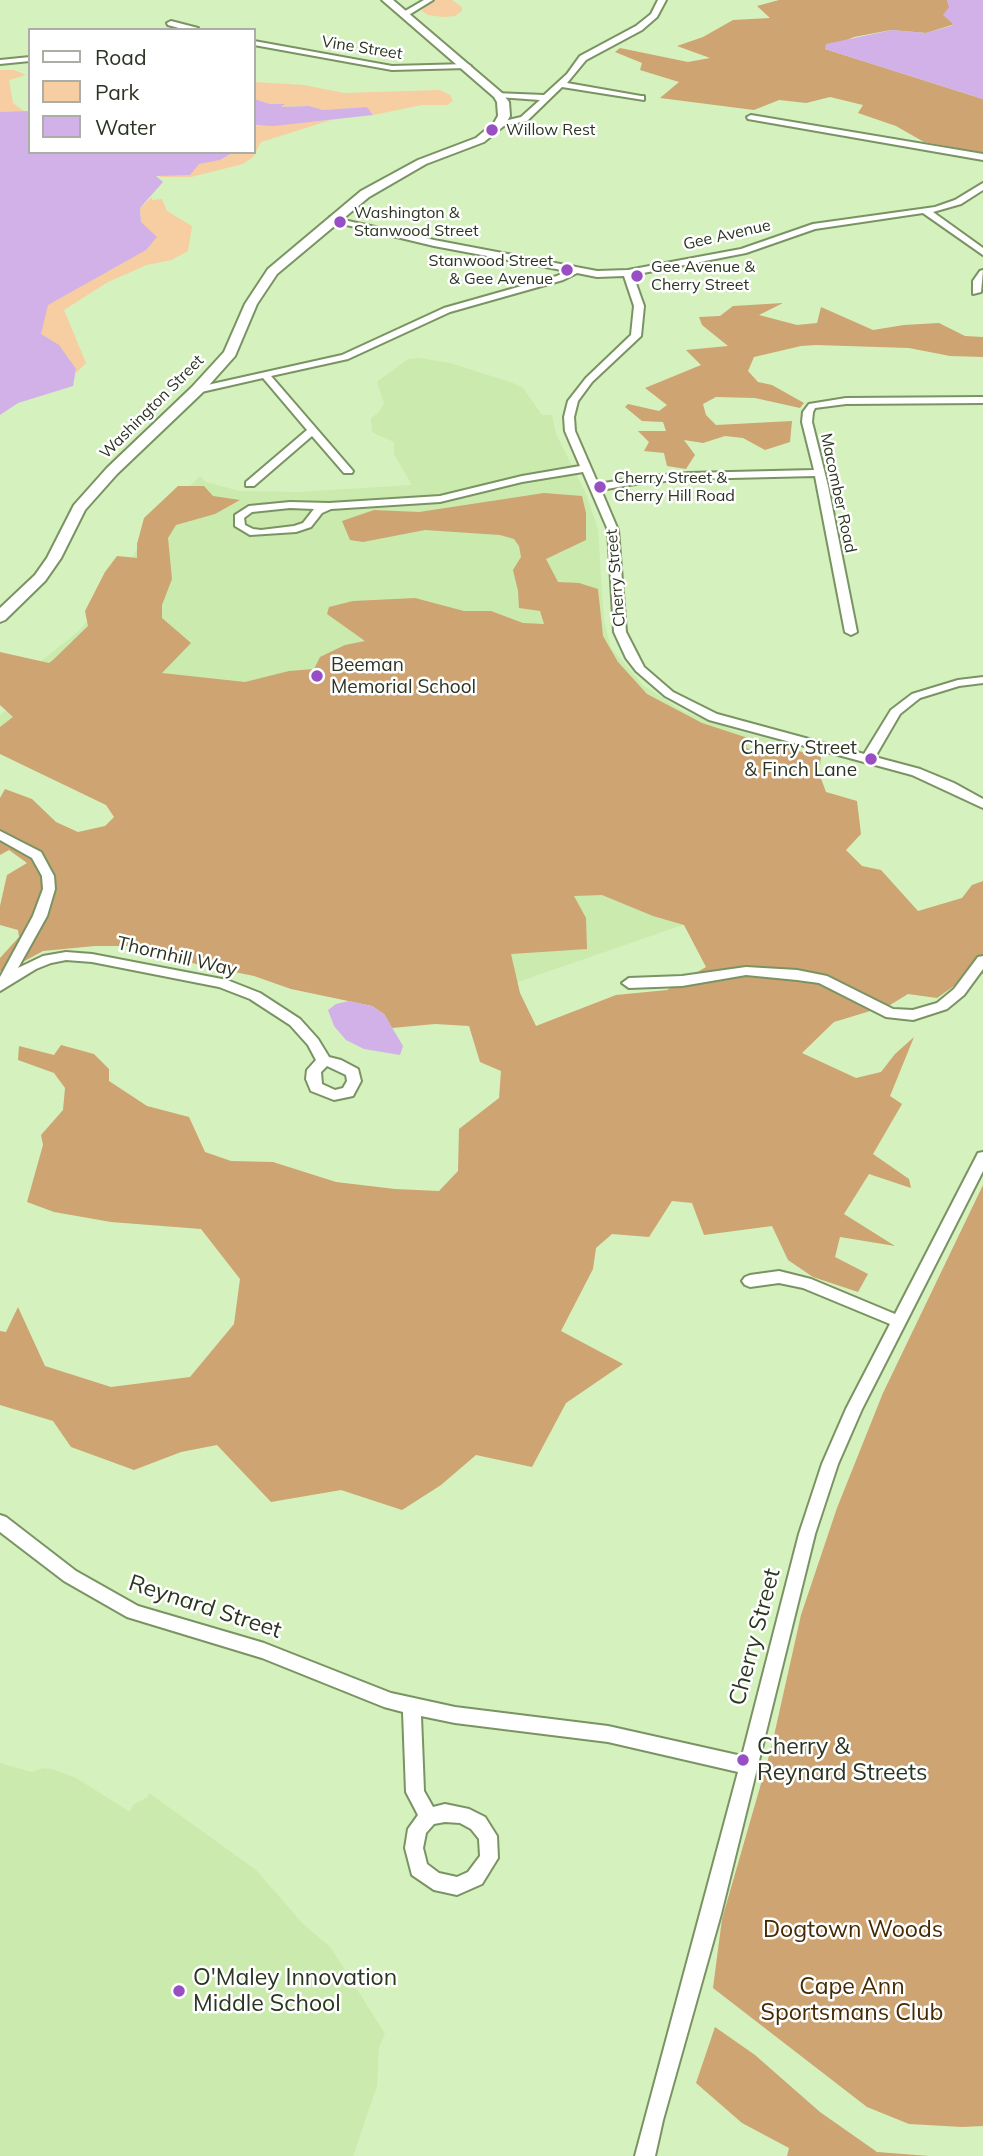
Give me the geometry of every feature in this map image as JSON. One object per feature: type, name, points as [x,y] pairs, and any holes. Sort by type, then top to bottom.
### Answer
[{"type":"main road","points":[[387,0],[498,95],[503,102],[504,116],[499,125]]},
{"type":"main road","name":"Washington Street","points":[[0,617],[40,578],[54,558],[79,508],[112,471],[197,390],[230,353],[251,304],[267,278],[365,194],[433,157],[480,140],[499,125]]},
{"type":"street","points":[[404,14],[429,0]]},
{"type":"street","points":[[499,125],[524,120],[562,85],[592,51],[629,35],[648,22],[662,0]]},
{"type":"street","points":[[170,23],[188,28]]},
{"type":"street","name":"Vine Street","points":[[256,43],[392,68],[467,66]]},
{"type":"street","points":[[0,62],[28,60]]},
{"type":"street","points":[[562,85],[641,98]]},
{"type":"street","points":[[498,95],[546,98]]},
{"type":"street","points":[[751,117],[983,157]]},
{"type":"street","name":"Gee Avenue","points":[[197,390],[345,358],[447,310],[560,278],[574,271],[597,274],[628,273],[743,251],[813,227],[925,211],[958,202],[983,186]]},
{"type":"street","points":[[925,211],[983,253]]},
{"type":"street","points":[[333,219],[422,241],[574,271]]},
{"type":"street","name":"Cherry Street","points":[[628,273],[639,306],[636,335],[589,380],[569,409],[570,431],[613,530],[620,632],[640,669],[669,694],[713,717],[915,772],[950,786],[983,804]]},
{"type":"street","points":[[976,292],[983,273]]},
{"type":"street","points":[[264,374],[348,471]]},
{"type":"street","name":"Macomber Road","points":[[851,632],[807,422],[812,406],[846,401],[983,400]]},
{"type":"street","points":[[250,484],[313,430]]},
{"type":"street","points":[[329,506],[318,511],[307,525],[296,528],[261,533],[250,532],[240,526],[239,517],[249,509],[440,499],[522,479],[587,468]]},
{"type":"street","points":[[595,488],[641,480],[689,476],[818,473]]},
{"type":"street","points":[[867,760],[889,720],[916,696],[958,683],[983,680]]},
{"type":"street","points":[[0,835],[37,855],[48,876],[49,889],[26,943],[0,986]]},
{"type":"street","name":"Thornhill Way","points":[[0,986],[31,966],[66,956],[92,958],[222,983],[255,996],[295,1022],[313,1042],[324,1062]]},
{"type":"street","points":[[629,983],[682,981],[746,971],[797,975],[822,979],[891,1014],[912,1015],[942,1006],[959,992],[983,960]]},
{"type":"street","name":"Cherry Street","points":[[645,2156],[711,1914],[807,1534],[830,1464],[897,1321],[983,1157]]},
{"type":"street","points":[[750,1281],[779,1277],[806,1283],[897,1321]]},
{"type":"street","name":"Reynard Street","points":[[0,1522],[70,1576],[133,1612],[264,1651],[412,1708],[608,1734],[747,1766]]},
{"type":"street","points":[[412,1708],[415,1792],[429,1817]]},
{"type":"shaded area","name":"Beeman Memorial School","points":[[408,359],[450,363],[513,383],[523,388],[542,415],[552,415],[556,434],[586,494],[598,529],[604,621],[611,648],[644,686],[683,711],[737,731],[794,746],[789,755],[807,882],[509,985],[157,833],[0,746],[0,715],[14,704],[35,666],[80,630],[124,572],[150,526],[200,476],[206,482],[239,491],[298,492],[412,485],[394,454],[394,442],[372,432],[371,418],[379,412],[384,403],[377,382]]},
{"type":"shaded area","name":"O'Maley Innovation Middle School","points":[[0,1763],[31,1772],[44,1768],[52,1769],[76,1778],[130,1812],[133,1805],[148,1797],[149,1793],[256,1870],[303,1924],[331,1948],[385,2034],[379,2047],[377,2086],[353,2156],[0,2156]]},
{"type":"green space","points":[[436,0],[452,0],[462,7],[462,11],[455,16],[443,17],[428,15],[422,11],[424,5]]},
{"type":"green space","points":[[779,0],[947,0],[955,24],[926,33],[891,30],[854,37],[825,49],[983,99],[983,153],[924,142],[896,126],[858,113],[863,105],[830,97],[806,103],[779,100],[754,110],[660,98],[679,82],[640,70],[642,63],[615,52],[620,48],[688,62],[710,58],[677,46],[703,37],[733,20],[770,18],[757,6]]},
{"type":"green space","points":[[0,70],[14,70],[26,75],[9,80],[13,103],[25,112],[0,114]]},
{"type":"green space","points":[[256,82],[304,85],[344,93],[440,90],[450,95],[453,101],[447,105],[422,105],[373,115],[367,107],[323,110],[309,106],[279,107],[256,100]]},
{"type":"green space","points":[[331,120],[261,142],[256,151],[256,126]]},
{"type":"green space","points":[[230,154],[255,154],[243,164],[191,177],[161,177],[152,173],[158,165],[220,160]]},
{"type":"green space","points":[[152,197],[152,200],[162,199],[167,211],[192,226],[188,251],[171,260],[147,265],[108,282],[64,310],[86,363],[76,373],[76,369],[37,331],[32,314],[141,222],[140,208]]},
{"type":"green space","points":[[783,303],[759,315],[797,325],[817,323],[821,307],[873,330],[939,323],[965,336],[983,337],[983,357],[950,356],[909,348],[816,345],[754,357],[748,371],[758,382],[772,385],[804,403],[800,408],[755,398],[716,397],[703,404],[706,415],[716,425],[792,421],[790,442],[765,450],[743,438],[725,436],[703,443],[684,440],[695,455],[686,469],[667,466],[664,453],[644,451],[649,442],[638,431],[666,431],[663,422],[642,421],[625,407],[628,404],[659,411],[667,405],[645,388],[701,365],[686,350],[728,346],[702,325],[699,317],[720,316],[733,306]]},
{"type":"green space","points":[[178,486],[204,486],[213,496],[240,500],[215,514],[176,525],[168,538],[172,579],[162,605],[162,618],[191,643],[162,673],[245,682],[289,671],[314,669],[320,657],[345,645],[365,641],[327,614],[329,607],[353,601],[415,598],[464,611],[491,611],[523,623],[544,624],[540,611],[519,608],[513,570],[521,557],[519,546],[514,539],[500,535],[425,530],[363,542],[350,540],[342,521],[374,510],[419,512],[544,493],[582,496],[586,513],[586,540],[546,559],[558,582],[579,583],[598,589],[603,636],[618,662],[647,694],[702,723],[748,738],[746,748],[767,754],[776,745],[821,757],[819,773],[826,792],[857,801],[861,834],[846,850],[862,866],[881,870],[918,911],[962,898],[972,885],[983,881],[983,974],[968,970],[964,979],[937,998],[908,994],[890,1005],[834,1022],[802,1053],[856,1078],[881,1072],[895,1054],[914,1037],[890,1096],[902,1104],[873,1154],[909,1179],[911,1188],[869,1174],[844,1214],[895,1246],[840,1237],[835,1257],[868,1274],[858,1292],[813,1277],[788,1260],[772,1226],[704,1235],[692,1203],[672,1201],[649,1237],[612,1234],[596,1248],[593,1269],[561,1331],[623,1364],[566,1403],[532,1467],[476,1455],[441,1485],[402,1510],[341,1490],[271,1502],[217,1445],[181,1452],[134,1470],[71,1447],[53,1421],[0,1405],[0,1331],[6,1332],[18,1307],[45,1366],[111,1387],[190,1377],[234,1324],[240,1279],[201,1229],[111,1222],[54,1212],[27,1202],[43,1145],[41,1135],[63,1110],[65,1088],[54,1073],[18,1060],[19,1046],[54,1055],[61,1045],[94,1054],[109,1069],[109,1081],[147,1106],[189,1117],[205,1152],[231,1161],[273,1162],[336,1182],[395,1189],[439,1191],[458,1171],[459,1129],[499,1098],[501,1071],[480,1062],[469,1026],[435,1024],[392,1028],[384,1014],[372,1006],[291,989],[254,976],[196,964],[136,946],[95,946],[43,951],[6,971],[0,971],[0,958],[19,937],[18,930],[0,925],[0,906],[7,875],[27,863],[9,850],[0,855],[0,798],[5,789],[32,799],[56,822],[78,832],[105,826],[114,817],[106,805],[0,754],[0,727],[13,717],[0,705],[0,652],[49,663],[53,660],[88,626],[85,611],[105,572],[117,556],[137,558],[137,544],[144,518]],"holes":[[[602,895],[653,916],[684,925],[706,967],[667,990],[616,995],[536,1026],[520,993],[511,954],[587,949],[586,918],[574,896]]]},
{"type":"green space","name":"Dogtown Woods","points":[[983,1185],[983,2126],[962,2127],[909,2124],[867,2107],[713,1988],[722,1919],[771,1749],[801,1615],[837,1508],[883,1393]]},
{"type":"green space","points":[[715,2027],[755,2055],[820,2112],[877,2152],[929,2156],[787,2156],[789,2148],[742,2123],[696,2083]]},
{"type":"water","points":[[947,0],[983,0],[983,99],[825,49],[826,44],[892,30],[926,33],[954,25],[943,15],[949,7]]},
{"type":"water","points":[[256,100],[270,104],[285,104],[281,107],[309,106],[323,110],[367,107],[373,115],[274,126],[256,125]]},
{"type":"water","points":[[28,111],[28,154],[230,154],[220,160],[199,164],[190,175],[156,176],[163,182],[140,208],[141,222],[157,237],[146,250],[48,305],[41,334],[59,345],[76,369],[73,386],[18,403],[0,415],[0,112]]},
{"type":"water","points":[[349,1001],[372,1006],[384,1014],[403,1046],[400,1055],[364,1049],[346,1040],[334,1026],[328,1010],[336,1004]]},
{"type":"place","name":"Willow Rest","points":[[492,130]]},
{"type":"place","name":"Washington & Stanwood Street","points":[[340,222]]},
{"type":"place","name":"Stanwood Street & Gee Avenue","points":[[567,270]]},
{"type":"place","name":"Gee Avenue & Cherry Street","points":[[637,276]]},
{"type":"place","name":"Cherry Street & Cherry Hill Road","points":[[600,487]]},
{"type":"place","name":"Beeman Memorial School","points":[[317,676]]},
{"type":"place","name":"Cherry Street & Finch Lane","points":[[871,759]]},
{"type":"place","name":"Cherry & Reynard Streets","points":[[743,1760]]},
{"type":"place","name":"O'Maley Innovation Middle School","points":[[179,1991]]},
{"type":"park label","name":"Cape Ann Sportsmans Club","points":[[852,2000]]}]
